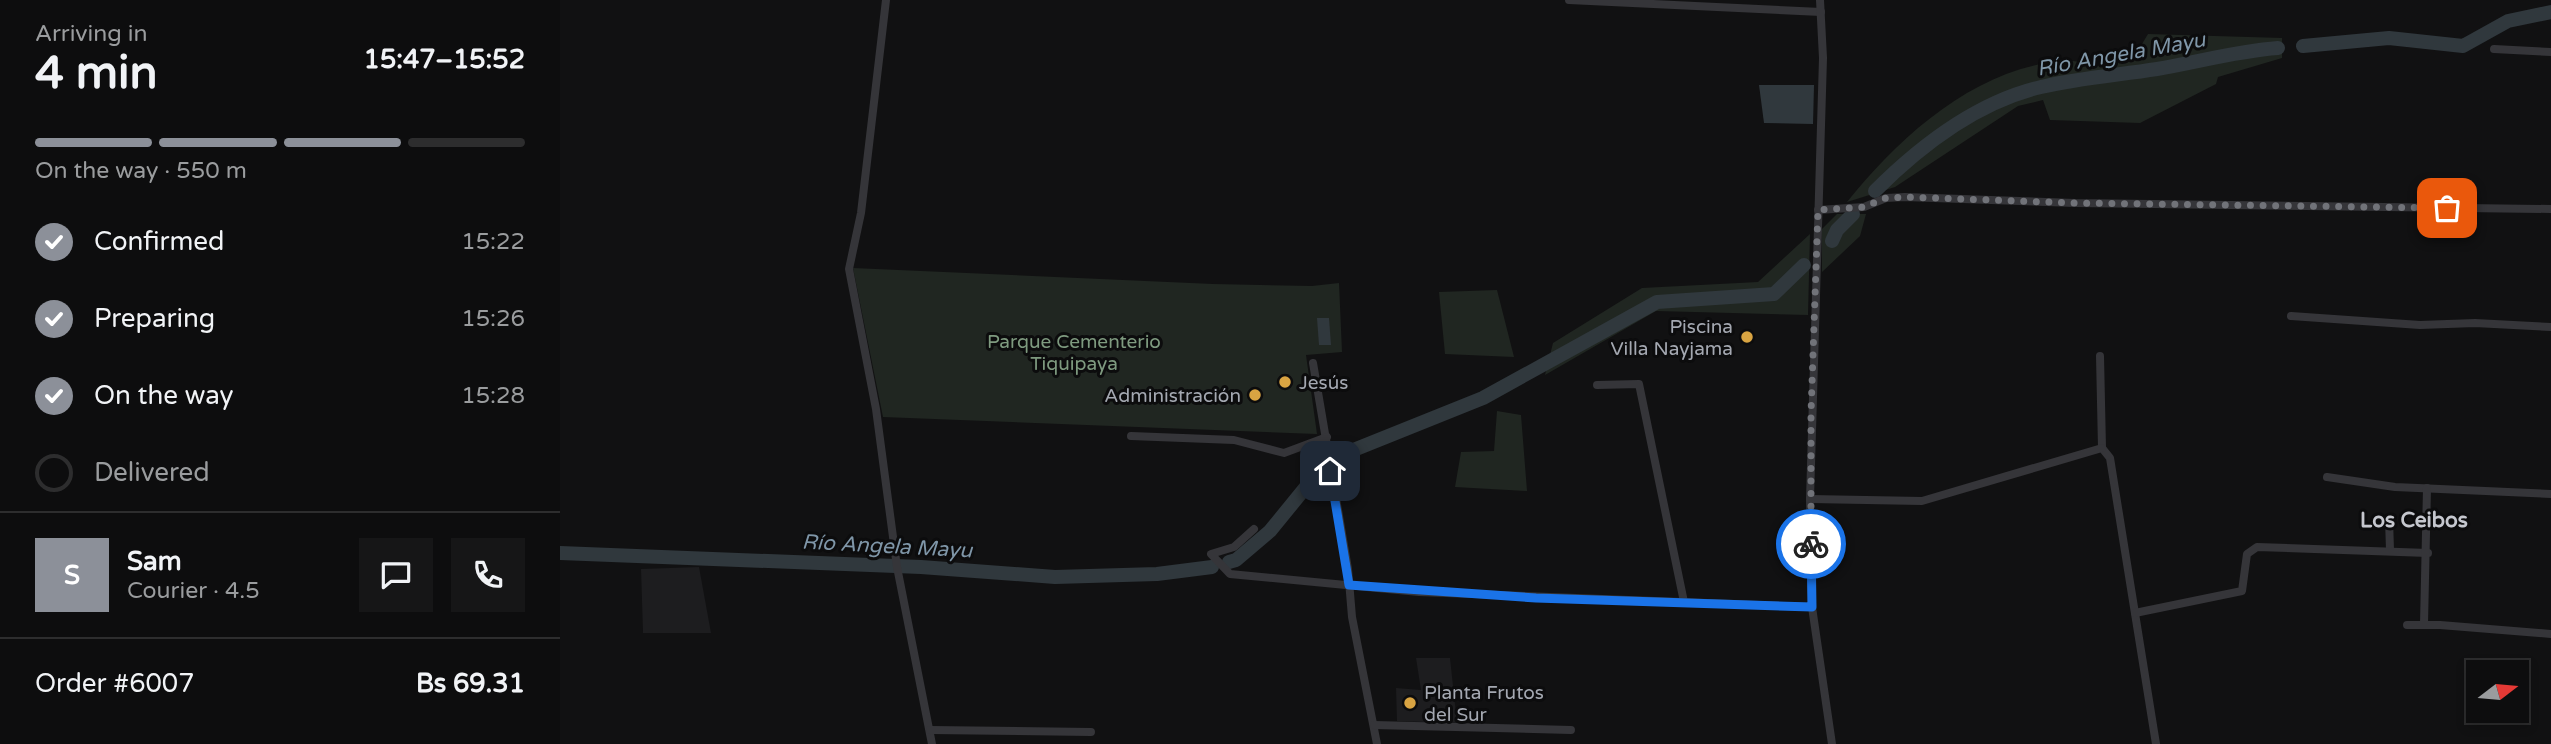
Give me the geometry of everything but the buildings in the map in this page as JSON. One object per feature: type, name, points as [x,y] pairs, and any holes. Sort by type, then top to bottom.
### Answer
[{"type":"street","points":[[886,0],[861,213],[849,269],[876,409],[897,567],[932,744]]},
{"type":"street","points":[[1569,0],[1821,12]]},
{"type":"street","points":[[1820,0],[1823,58],[1810,499],[1812,607],[1832,744]]},
{"type":"street","points":[[2494,49],[2551,51]]},
{"type":"street","points":[[1818,210],[1864,207],[1886,198],[1905,197],[2075,203],[2551,209]]},
{"type":"street","points":[[2291,316],[2420,325],[2475,323],[2551,327]]},
{"type":"street","points":[[2100,356],[2102,447],[2110,458],[2156,744]]},
{"type":"street","points":[[1313,363],[1377,744]]},
{"type":"street","points":[[1597,385],[1639,384],[1684,601]]},
{"type":"street","points":[[1131,436],[1234,440],[1284,453],[1327,437]]},
{"type":"street","points":[[1810,499],[1922,501],[2102,447]]},
{"type":"street","points":[[2327,477],[2427,488],[2551,494]]},
{"type":"street","points":[[2424,624],[2423,590],[2428,553],[2427,488]]},
{"type":"street","points":[[2389,519],[2390,550]]},
{"type":"street","points":[[1254,529],[1234,547],[1211,554],[1230,574],[1536,598],[1812,607]]},
{"type":"street","points":[[2135,613],[2242,591],[2247,554],[2257,547],[2428,553]]},
{"type":"street","points":[[2407,625],[2551,634]]},
{"type":"street","points":[[1374,725],[1571,730]]},
{"type":"street","points":[[930,730],[1091,732]]},
{"type":"shaded area","points":[[1759,85],[1814,85],[1813,124],[1764,123]]},
{"type":"shaded area","points":[[1317,318],[1329,318],[1331,345],[1319,345]]},
{"type":"shaded area","points":[[699,567],[711,633],[643,633],[641,569]]},
{"type":"shaded area","points":[[1416,658],[1450,658],[1457,723],[1397,721],[1396,688],[1421,690]]},
{"type":"green space","points":[[2148,34],[2282,38],[2282,58],[2218,77],[2216,84],[2140,123],[2050,120],[2043,100],[2018,106],[1895,187],[1847,202],[1890,154],[1915,131],[1969,92],[1998,77],[2029,67],[2066,61],[2109,61],[2139,49]]},
{"type":"green space","points":[[1837,214],[1866,214],[1860,236],[1822,272],[1822,229]]},
{"type":"green space","points":[[1810,234],[1808,315],[1656,311],[1545,375],[1553,343],[1642,288],[1758,282]]},
{"type":"green space","name":"Parque Cementerio Tiquipaya","points":[[853,268],[1213,284],[1312,286],[1339,283],[1342,352],[1306,355],[1317,434],[883,417]]},
{"type":"green space","points":[[1497,290],[1514,357],[1445,354],[1439,292]]},
{"type":"green space","points":[[1497,411],[1521,415],[1527,491],[1455,487],[1461,452],[1494,451]]},
{"type":"waterway","name":"Río Angela Mayu","points":[[2303,46],[2389,38],[2463,46],[2508,21],[2551,12]]},
{"type":"waterway","name":"Río Angela Mayu","points":[[1875,191],[1911,157],[1951,127],[1972,114],[2017,94],[2069,81],[2278,48]]},
{"type":"waterway","name":"Río Angela Mayu","points":[[1832,241],[1837,230],[1853,214]]},
{"type":"waterway","name":"Río Angela Mayu","points":[[1338,461],[1351,451],[1483,398],[1657,302],[1774,294],[1804,265]]},
{"type":"waterway","name":"Río Angela Mayu","points":[[1229,562],[1236,560],[1270,531],[1319,471]]},
{"type":"waterway","name":"Río Angela Mayu","points":[[560,553],[921,567],[1055,577],[1157,574],[1212,567]]},
{"type":"way so far","points":[[1811,544],[1811,413],[1818,210],[1864,207],[1886,198],[1905,197],[2075,203],[2447,208]]},
{"type":"place","name":"Piscina Villa Nayjama","points":[[1747,337]]},
{"type":"place","name":"Jesús","points":[[1285,382]]},
{"type":"place","name":"Administración","points":[[1255,395]]},
{"type":"place","name":"Planta Frutos del Sur","points":[[1410,703]]},
{"type":"district","name":"Los Ceibos","points":[[2414,520]]},
{"type":"route","points":[[1330,471],[1349,585],[1419,592],[1536,598],[1613,598],[1741,606],[1812,607],[1811,544]]}]
